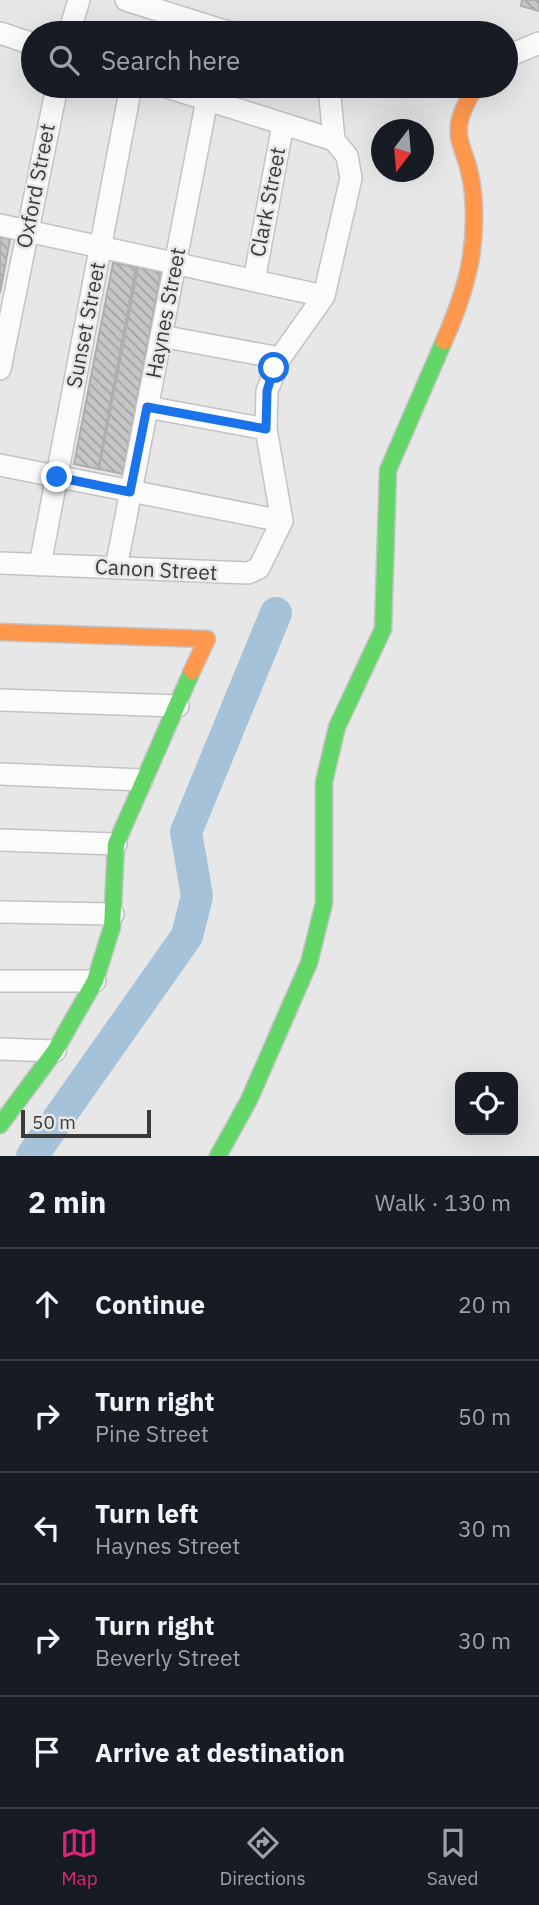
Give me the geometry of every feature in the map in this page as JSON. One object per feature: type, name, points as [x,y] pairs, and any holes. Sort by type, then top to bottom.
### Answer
[{"type":"street","points":[[73,21],[79,0]]},
{"type":"street","points":[[125,0],[192,21]]},
{"type":"street","points":[[0,33],[21,40]]},
{"type":"street","points":[[518,52],[539,43]]},
{"type":"street","name":"Oxford Street","points":[[0,369],[55,98]]},
{"type":"street","name":"Sunset Street","points":[[40,565],[129,98]]},
{"type":"street","points":[[0,465],[282,522],[266,429],[267,391],[280,358],[324,296],[351,178],[347,156],[334,140],[201,98]]},
{"type":"street","points":[[330,98],[334,140]]},
{"type":"street","points":[[218,1156],[249,1100],[309,962],[324,903],[324,782],[337,727],[383,629],[388,470],[462,300],[472,265],[473,192],[457,131],[460,112],[469,98]]},
{"type":"street","name":"Haynes Street","points":[[116,568],[207,100]]},
{"type":"street","name":"Clark Street","points":[[254,281],[283,124]]},
{"type":"street","points":[[0,225],[324,296]]},
{"type":"street","points":[[161,336],[280,358]]},
{"type":"street","points":[[147,407],[266,429]]},
{"type":"street","name":"Canon Street","points":[[0,563],[255,572],[282,522]]},
{"type":"street","points":[[0,632],[208,639],[142,780],[116,844],[112,927],[95,981],[55,1051],[3,1119]]},
{"type":"street","points":[[0,700],[178,705]]},
{"type":"street","points":[[0,774],[142,780]]},
{"type":"street","points":[[0,840],[116,844]]},
{"type":"street","points":[[0,912],[113,914]]},
{"type":"street","points":[[0,981],[95,981]]},
{"type":"street","points":[[0,1049],[55,1051]]},
{"type":"building","points":[[522,0],[539,0],[539,11],[521,6]]},
{"type":"building","points":[[0,237],[10,239],[0,293]]},
{"type":"building","points":[[113,263],[136,267],[98,469],[74,464]]},
{"type":"building","points":[[138,267],[161,272],[123,474],[99,469]]},
{"type":"waterway","points":[[32,1156],[187,936],[197,896],[186,832],[276,613]]},
{"type":"traffic: fast","points":[[218,1156],[249,1100],[309,963],[324,903],[324,782],[337,727],[383,629],[388,470],[444,341]]},
{"type":"traffic: fast","points":[[0,1125],[55,1051],[95,981],[112,927],[116,844],[192,671]]},
{"type":"traffic: slow","points":[[444,341],[459,305],[469,269],[474,233],[471,176],[459,131],[460,119],[470,98]]},
{"type":"traffic: slow","points":[[0,632],[207,639],[192,671]]},
{"type":"route","points":[[57,477],[130,492],[147,407],[266,429],[267,391],[274,368]]}]
